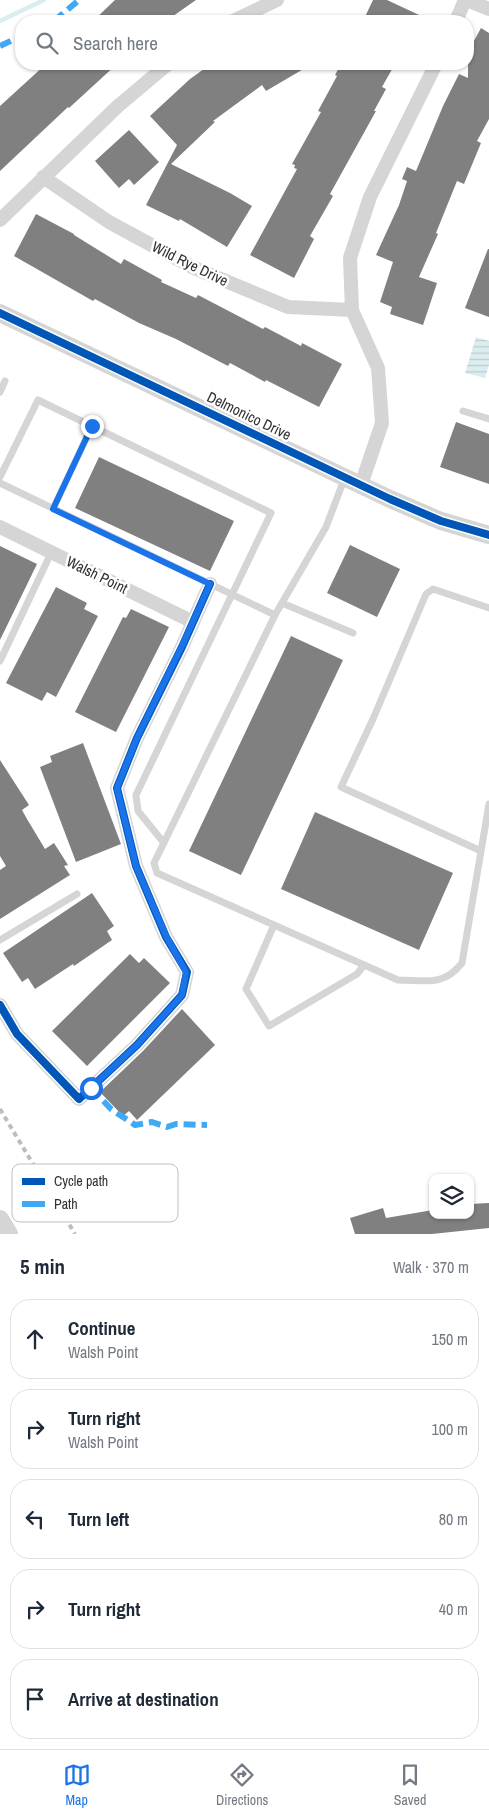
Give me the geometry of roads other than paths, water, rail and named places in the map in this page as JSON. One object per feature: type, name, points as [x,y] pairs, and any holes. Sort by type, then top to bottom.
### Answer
[{"type":"street","points":[[246,15],[277,0]]},
{"type":"street","points":[[459,15],[466,0],[489,9]]},
{"type":"street","points":[[0,220],[118,106],[161,70]]},
{"type":"street","points":[[361,485],[382,423],[378,368],[352,310],[350,258],[370,197],[433,70]]},
{"type":"street","name":"Wild Rye Drive","points":[[43,177],[109,222],[192,268],[288,307],[352,310]]},
{"type":"street","name":"Delmonico Drive","points":[[0,313],[345,478],[441,520],[489,535]]},
{"type":"street","name":"Walsh Point","points":[[0,528],[193,622]]},
{"type":"street","points":[[0,1005],[17,1034],[79,1099],[137,1045],[182,995],[186,972],[166,936],[136,866],[117,788],[137,738],[210,584]]},
{"type":"street","points":[[0,1219],[9,1234]]},
{"type":"lane","points":[[0,392],[5,381]]},
{"type":"lane","points":[[0,477],[38,400],[271,513],[136,795],[138,811],[164,844]]},
{"type":"lane","points":[[463,411],[489,419]]},
{"type":"lane","points":[[53,509],[92,426]]},
{"type":"lane","points":[[345,478],[326,527],[275,615],[154,864],[157,873],[398,980],[442,980],[453,974],[462,963],[489,804]]},
{"type":"lane","points":[[0,484],[275,615]]},
{"type":"lane","points":[[0,661],[51,553]]},
{"type":"lane","points":[[482,851],[341,786],[373,719],[426,594],[433,589],[489,608]]},
{"type":"lane","points":[[282,603],[353,633]]},
{"type":"lane","points":[[0,940],[77,894]]},
{"type":"lane","points":[[274,925],[246,989],[269,1026],[357,974],[364,965]]},
{"type":"waterway","points":[[0,21],[44,0]]},
{"type":"railway","points":[[0,1109],[33,1164]]},
{"type":"railway","points":[[68,1222],[75,1234]]}]
